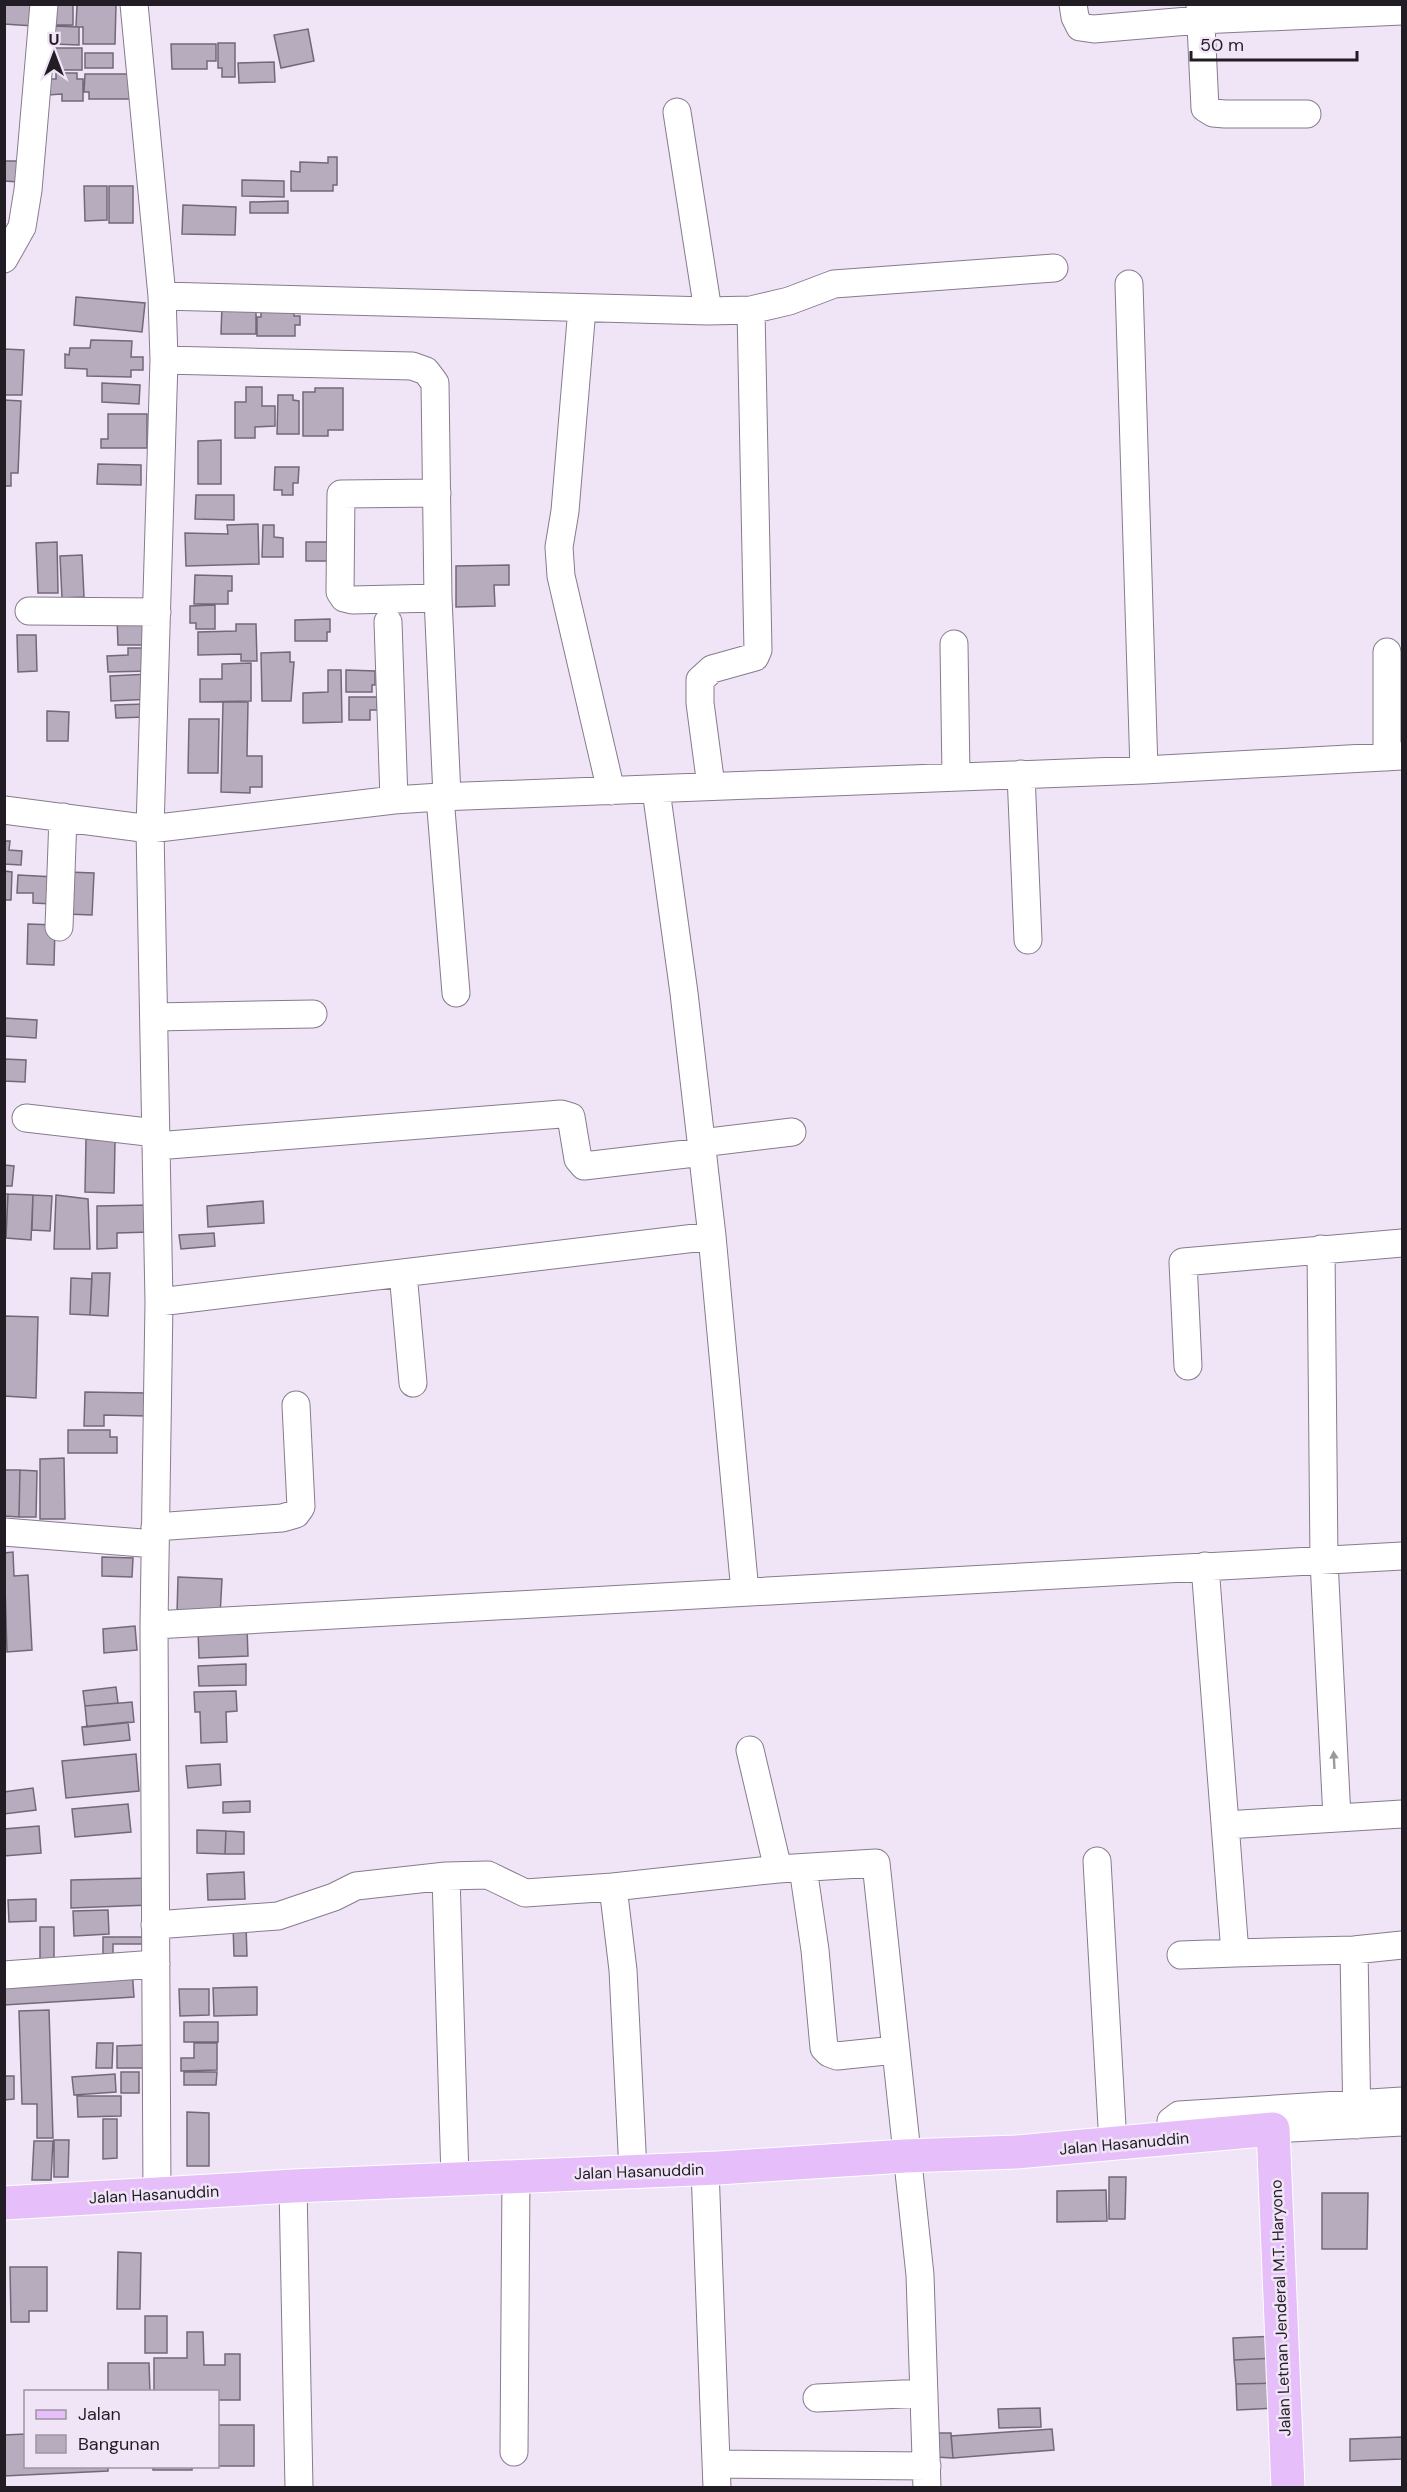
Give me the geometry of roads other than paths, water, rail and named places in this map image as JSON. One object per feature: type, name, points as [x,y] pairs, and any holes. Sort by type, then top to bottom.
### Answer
[{"type":"main road","name":"Jalan Hasanuddin","points":[[4,2203],[293,2186],[705,2169],[905,2156],[1016,2152],[1273,2129]]},
{"type":"main road","name":"Jalan Letnan Jenderal M.T. Haryono","points":[[1273,2129],[1288,2487]]},
{"type":"street","points":[[4,259],[22,227],[28,190],[44,4]]},
{"type":"street","points":[[134,4],[162,296],[164,360],[150,829],[159,1302],[154,1625],[157,2194]]},
{"type":"street","points":[[1073,4],[1075,18],[1080,27],[1094,29],[1200,12],[1402,11]]},
{"type":"street","points":[[1200,12],[1205,108],[1213,113],[1225,114],[1307,114]]},
{"type":"street","points":[[677,112],[708,311]]},
{"type":"street","points":[[162,296],[708,311],[751,310],[789,301],[834,284],[1053,268]]},
{"type":"street","points":[[1129,284],[1144,770]]},
{"type":"street","points":[[582,308],[565,511],[559,547],[561,576],[611,791]]},
{"type":"street","points":[[711,786],[700,703],[700,680],[712,669],[755,657],[758,650],[751,310]]},
{"type":"street","points":[[164,360],[412,366],[426,371],[435,382],[443,796],[456,993]]},
{"type":"street","points":[[437,493],[341,494],[340,592],[344,598],[352,600],[438,598]]},
{"type":"street","points":[[29,611],[157,612]]},
{"type":"street","points":[[388,622],[394,800]]},
{"type":"street","points":[[954,644],[956,776]]},
{"type":"street","points":[[4,810],[150,829],[443,796],[656,790],[1395,757],[1387,652]]},
{"type":"street","points":[[1021,774],[1028,940]]},
{"type":"street","points":[[656,790],[712,1236],[745,1592]]},
{"type":"street","points":[[59,927],[63,817]]},
{"type":"street","points":[[154,1017],[313,1014]]},
{"type":"street","points":[[26,1118],[156,1140],[561,1114],[571,1117],[578,1159],[584,1166],[792,1132]]},
{"type":"street","points":[[159,1302],[712,1236]]},
{"type":"street","points":[[1188,1366],[1183,1262],[1402,1243]]},
{"type":"street","points":[[1321,1249],[1323,1561],[1337,1818]]},
{"type":"street","points":[[403,1273],[413,1383]]},
{"type":"street","points":[[4,1532],[155,1535],[282,1518],[296,1514],[301,1508],[296,1405]]},
{"type":"street","points":[[154,1625],[1402,1556]]},
{"type":"street","points":[[1205,1566],[1235,1953]]},
{"type":"street","points":[[750,1750],[815,1950],[824,2048],[837,2056],[895,2050]]},
{"type":"street","points":[[1226,1825],[1402,1814]]},
{"type":"street","points":[[1097,1861],[1113,2144]]},
{"type":"street","points":[[155,1925],[278,1916],[334,1897],[356,1886],[446,1876],[488,1875],[525,1893],[613,1887],[790,1868],[874,1863],[877,1865],[905,2156],[913,2198],[920,2275],[927,2477],[716,2476],[705,2169]]},
{"type":"street","points":[[446,1876],[455,2178]]},
{"type":"street","points":[[613,1887],[623,1970],[633,2171]]},
{"type":"street","points":[[1181,1955],[1354,1950],[1402,1946]]},
{"type":"street","points":[[1354,1950],[1357,2115]]},
{"type":"street","points":[[4,1975],[156,1964]]},
{"type":"street","points":[[1273,2129],[1357,2115],[1402,2101]]},
{"type":"street","points":[[1170,2139],[1171,2121],[1179,2115],[1357,2115],[1402,2122]]},
{"type":"street","points":[[514,2452],[516,2176]]},
{"type":"street","points":[[293,2186],[298,2487]]},
{"type":"street","points":[[817,2398],[924,2393]]}]
